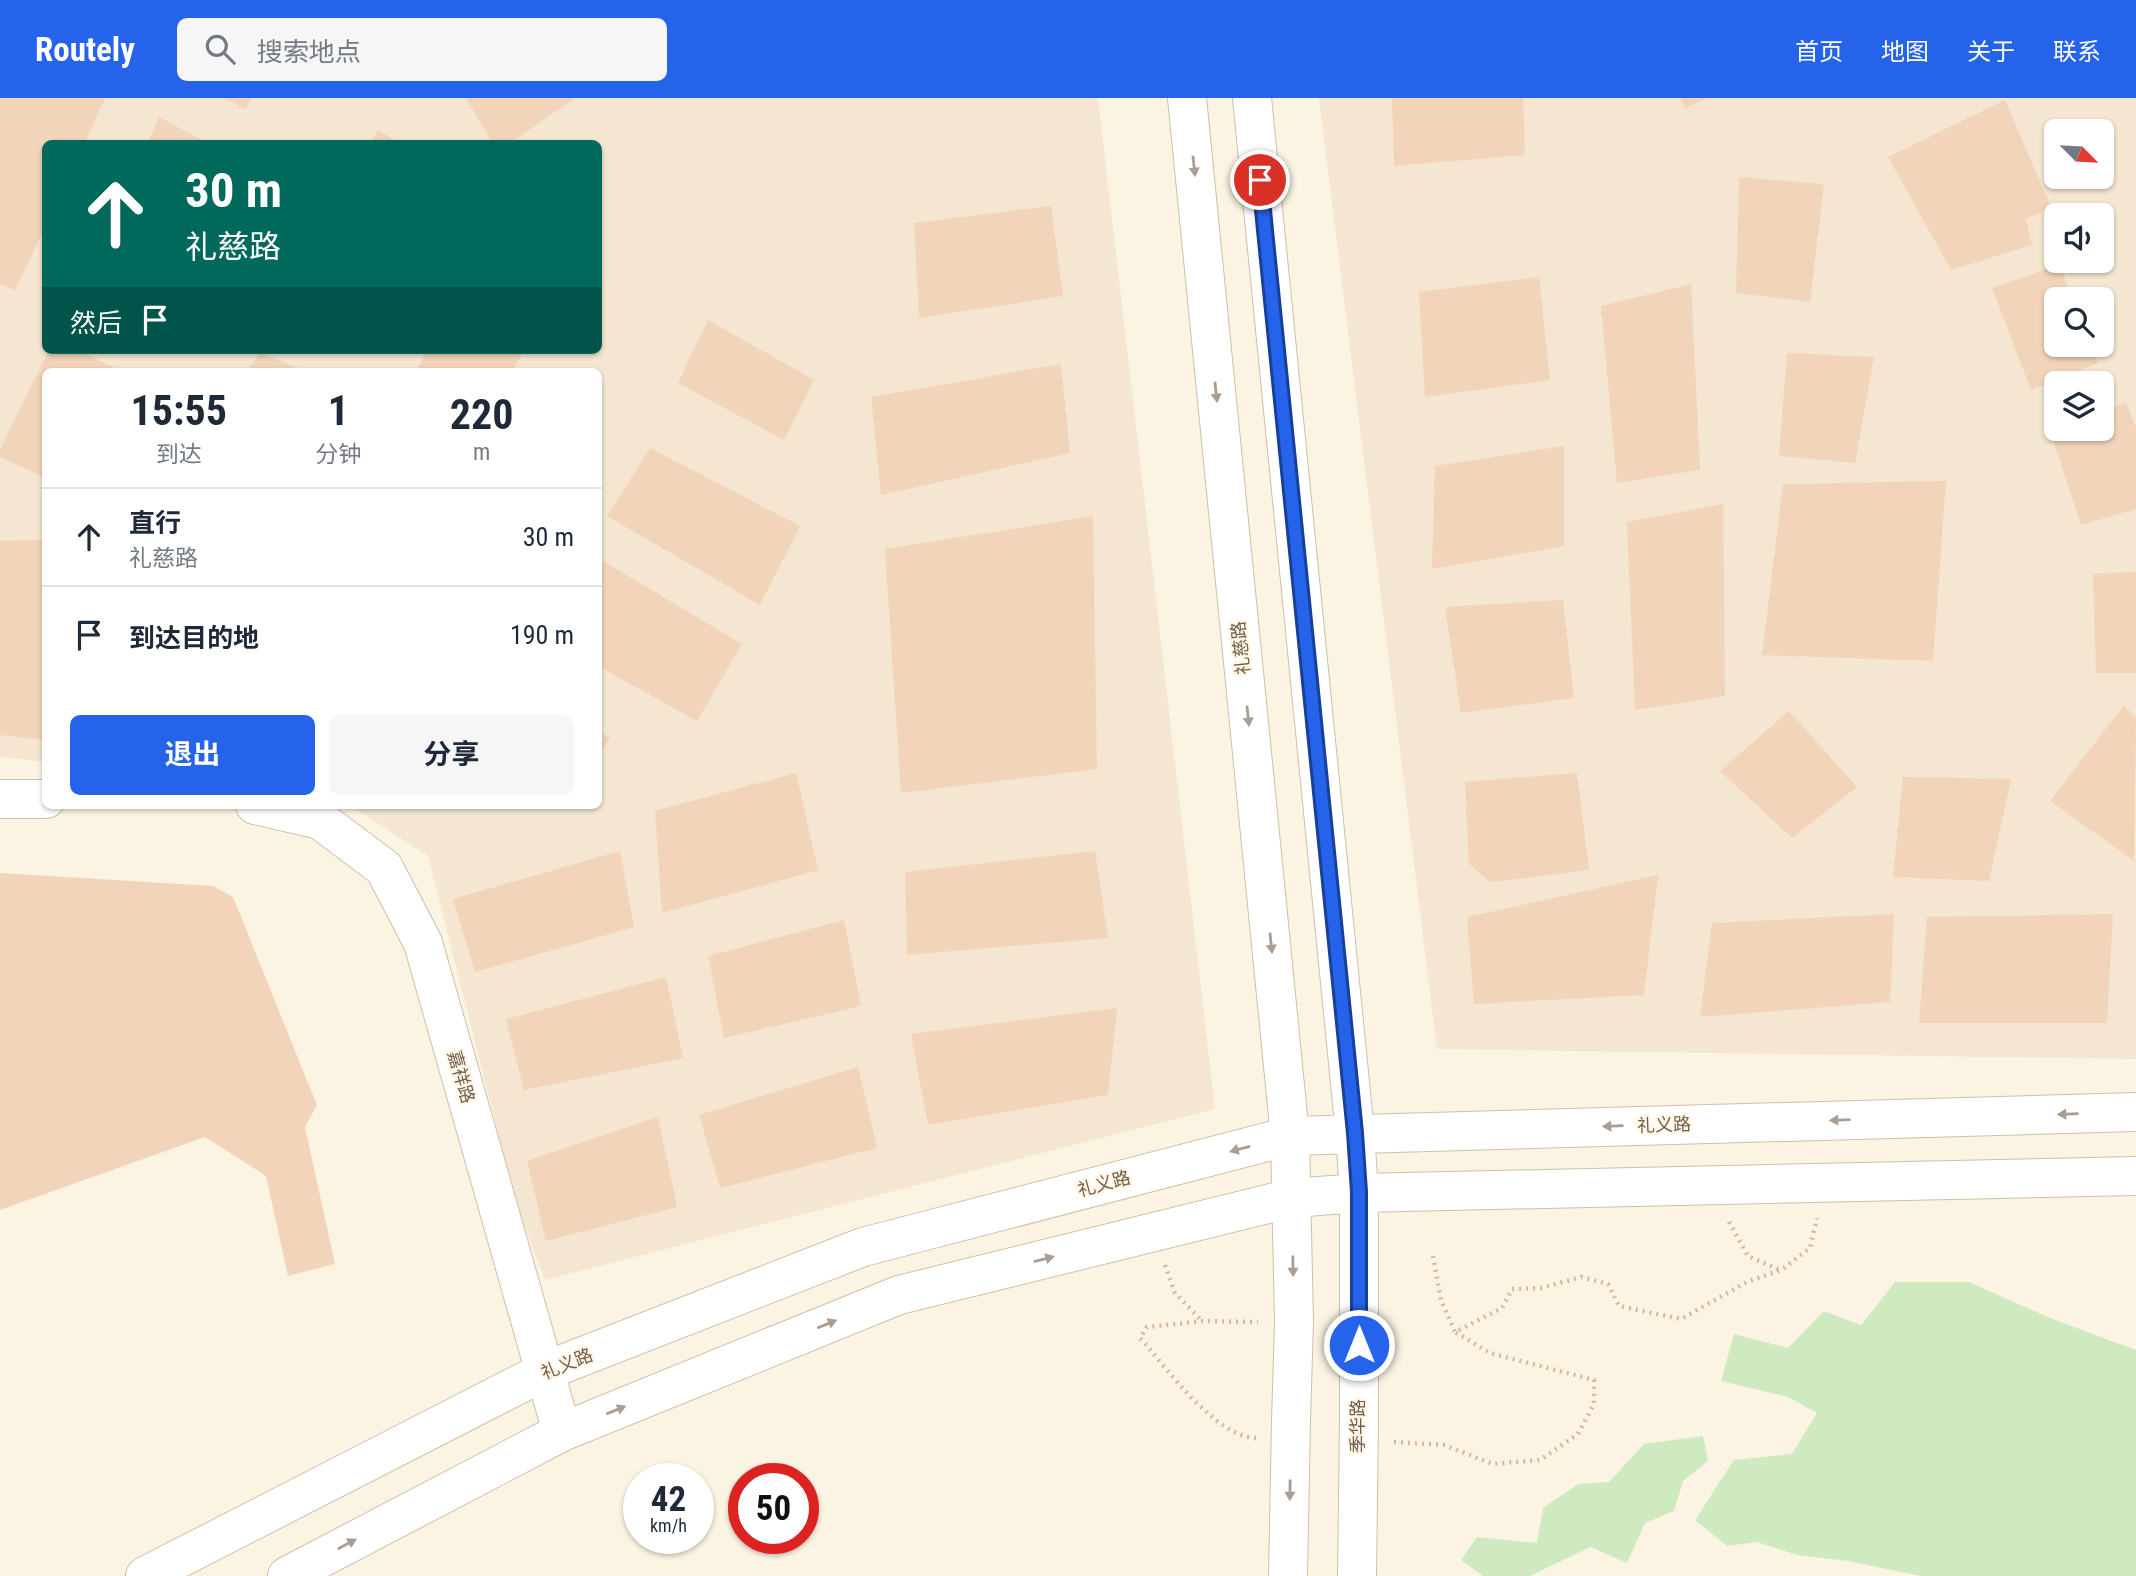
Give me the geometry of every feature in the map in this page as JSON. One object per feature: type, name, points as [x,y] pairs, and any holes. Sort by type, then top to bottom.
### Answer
[{"type":"main road","name":"礼慈路","points":[[1187,98],[1290,1136],[1292,1198]]},
{"type":"main road","points":[[1252,98],[1359,1192]]},
{"type":"main road","points":[[0,799],[42,799]]},
{"type":"main road","name":"嘉祥路","points":[[272,809],[320,820],[384,868],[423,943],[562,1432]]},
{"type":"main road","name":"礼义路","points":[[145,1576],[545,1371],[863,1247],[1290,1136],[2136,1112]]},
{"type":"main road","points":[[287,1576],[562,1432],[898,1295],[1292,1198],[1359,1192],[2136,1176]]},
{"type":"main road","name":"季华路","points":[[1357,1576],[1359,1192]]},
{"type":"main road","points":[[1288,1576],[1292,1198]]},
{"type":"path","points":[[1433,1256],[1441,1300],[1455,1332],[1502,1308],[1512,1289],[1541,1288],[1582,1278],[1608,1284],[1619,1306],[1681,1319],[1746,1282],[1781,1270],[1810,1248],[1825,1183]]},
{"type":"path","points":[[1728,1185],[1729,1226],[1748,1256],[1781,1270]]},
{"type":"path","points":[[1154,1233],[1175,1293],[1203,1321]]},
{"type":"shaded area","points":[[0,98],[1098,98],[1215,1109],[545,1280],[516,1204],[428,856],[356,809],[602,809],[602,368],[42,368],[42,762],[0,757]]},
{"type":"shaded area","points":[[1319,98],[2136,98],[2136,1059],[1437,1049]]},
{"type":"green space","points":[[1895,1282],[1969,1282],[2050,1318],[2136,1350],[2136,1576],[1921,1576],[1848,1561],[1797,1555],[1757,1542],[1727,1546],[1695,1520],[1734,1460],[1792,1454],[1817,1413],[1788,1397],[1721,1381],[1734,1334],[1788,1348],[1824,1311],[1861,1325]]},
{"type":"green space","points":[[1703,1436],[1708,1461],[1683,1481],[1674,1511],[1645,1523],[1627,1563],[1590,1547],[1530,1576],[1483,1576],[1461,1560],[1477,1537],[1537,1543],[1543,1508],[1578,1484],[1609,1482],[1644,1444]]},
{"type":"building","points":[[0,98],[105,98],[86,140],[42,140],[42,233],[15,290],[0,284]]},
{"type":"building","points":[[224,98],[252,98],[246,109]]},
{"type":"building","points":[[466,98],[575,98],[515,140],[491,140]]},
{"type":"building","points":[[1392,98],[1523,98],[1525,155],[1394,166]]},
{"type":"building","points":[[1680,98],[1708,98],[1685,108]]},
{"type":"building","points":[[2005,100],[2049,203],[2044,203],[2044,211],[2026,219],[2032,245],[1951,270],[1888,157]]},
{"type":"building","points":[[159,117],[202,140],[149,140]]},
{"type":"building","points":[[378,130],[394,140],[372,140]]},
{"type":"building","points":[[1739,177],[1824,184],[1810,302],[1736,293]]},
{"type":"building","points":[[1051,206],[1063,296],[919,318],[914,223]]},
{"type":"building","points":[[2044,270],[2044,273],[2062,273],[2068,287],[2044,287],[2044,357],[2096,357],[2098,363],[2078,371],[2044,371],[2044,385],[2031,390],[1992,288]]},
{"type":"building","points":[[1539,277],[1550,380],[1425,397],[1419,292]]},
{"type":"building","points":[[1691,284],[1700,470],[1617,483],[1601,306]]},
{"type":"building","points":[[708,320],[814,380],[784,440],[678,383]]},
{"type":"building","points":[[1787,353],[1874,357],[1855,463],[1779,456]]},
{"type":"building","points":[[47,354],[86,354],[115,368],[42,368],[42,476],[0,457],[0,450]]},
{"type":"building","points":[[259,354],[265,354],[297,368],[250,368]]},
{"type":"building","points":[[425,354],[522,354],[514,368],[418,368]]},
{"type":"building","points":[[1061,364],[1070,453],[881,495],[871,397]]},
{"type":"building","points":[[2126,402],[2136,428],[2136,509],[2081,525],[2053,441],[2114,441],[2114,407]]},
{"type":"building","points":[[1564,446],[1564,546],[1432,569],[1435,466]]},
{"type":"building","points":[[650,448],[800,526],[760,605],[607,516]]},
{"type":"building","points":[[1946,481],[1933,661],[1762,655],[1783,484]]},
{"type":"building","points":[[1723,504],[1725,696],[1635,710],[1627,522]]},
{"type":"building","points":[[1093,516],[1097,769],[901,793],[885,549]]},
{"type":"building","points":[[42,540],[42,740],[0,735],[0,541]]},
{"type":"building","points":[[602,560],[742,644],[697,721],[602,668]]},
{"type":"building","points":[[2136,572],[2136,673],[2096,673],[2093,574]]},
{"type":"building","points":[[1563,600],[1574,698],[1461,713],[1445,607]]},
{"type":"building","points":[[2124,705],[2136,718],[2134,861],[2050,801]]},
{"type":"building","points":[[1789,711],[1857,787],[1792,838],[1720,771]]},
{"type":"building","points":[[602,733],[610,738],[602,751]]},
{"type":"building","points":[[796,773],[818,870],[662,913],[655,811]]},
{"type":"building","points":[[1577,773],[1589,870],[1490,882],[1469,864],[1465,782]]},
{"type":"building","points":[[1903,777],[2011,779],[1989,881],[1893,877]]},
{"type":"building","points":[[620,851],[634,927],[475,972],[453,899]]},
{"type":"building","points":[[1095,851],[1108,938],[907,955],[905,872]]},
{"type":"building","points":[[0,873],[213,886],[233,897],[317,1105],[305,1127],[335,1264],[288,1276],[266,1176],[205,1137],[0,1210]]},
{"type":"building","points":[[1658,875],[1644,995],[1474,1004],[1467,917]]},
{"type":"building","points":[[1894,914],[1890,1002],[1700,1017],[1712,923]]},
{"type":"building","points":[[2113,914],[2107,1023],[1919,1023],[1927,917]]},
{"type":"building","points":[[844,920],[861,1006],[724,1038],[708,956]]},
{"type":"building","points":[[666,977],[683,1058],[524,1090],[506,1019]]},
{"type":"building","points":[[1117,1008],[1108,1095],[928,1125],[911,1034]]},
{"type":"building","points":[[858,1067],[877,1148],[720,1188],[699,1115]]},
{"type":"building","points":[[658,1117],[677,1207],[546,1241],[527,1161]]},
{"type":"route","points":[[1260,180],[1355,1133],[1359,1192],[1359,1345]]}]
